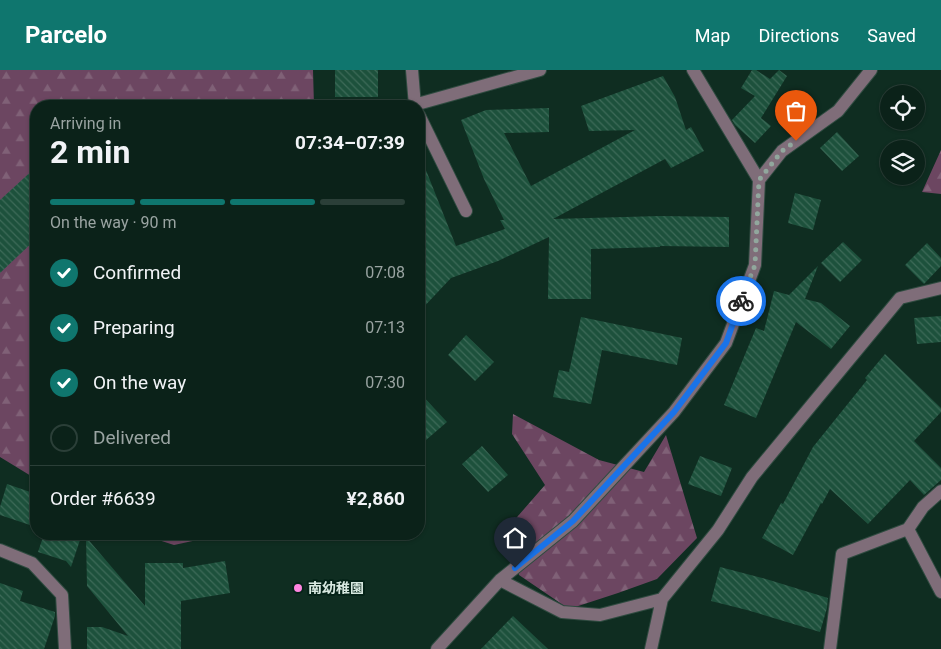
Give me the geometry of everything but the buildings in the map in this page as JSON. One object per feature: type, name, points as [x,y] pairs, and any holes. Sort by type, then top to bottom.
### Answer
[{"type":"street","points":[[412,70],[415,100]]},
{"type":"street","points":[[425,106],[540,70]]},
{"type":"street","points":[[437,649],[500,580],[573,521],[674,412],[726,343],[755,265],[759,180],[693,70]]},
{"type":"street","points":[[759,180],[782,151],[838,111],[871,70]]},
{"type":"street","points":[[425,127],[466,211]]},
{"type":"street","points":[[651,649],[662,598],[718,530],[752,477],[900,298],[941,288]]},
{"type":"street","points":[[830,649],[842,554],[908,529],[923,507],[941,491]]},
{"type":"street","points":[[908,529],[941,592]]},
{"type":"street","points":[[0,550],[32,563],[62,596],[65,649]]},
{"type":"street","points":[[500,580],[562,612],[600,614],[662,598]]},
{"type":"green space","points":[[0,70],[313,70],[314,100],[30,100],[30,475],[0,457]]},
{"type":"green space","points":[[941,150],[941,194],[922,192]]},
{"type":"green space","points":[[513,414],[599,460],[644,472],[666,435],[697,538],[657,579],[569,609],[519,575],[504,532],[545,485],[512,434]]},
{"type":"green space","points":[[159,540],[197,540],[174,545]]},
{"type":"way so far","points":[[741,301],[755,265],[759,180],[782,151],[796,141]]},
{"type":"place","name":"南幼稚園","points":[[298,588]]},
{"type":"route","points":[[515,568],[573,521],[674,412],[726,343],[741,301]]}]
